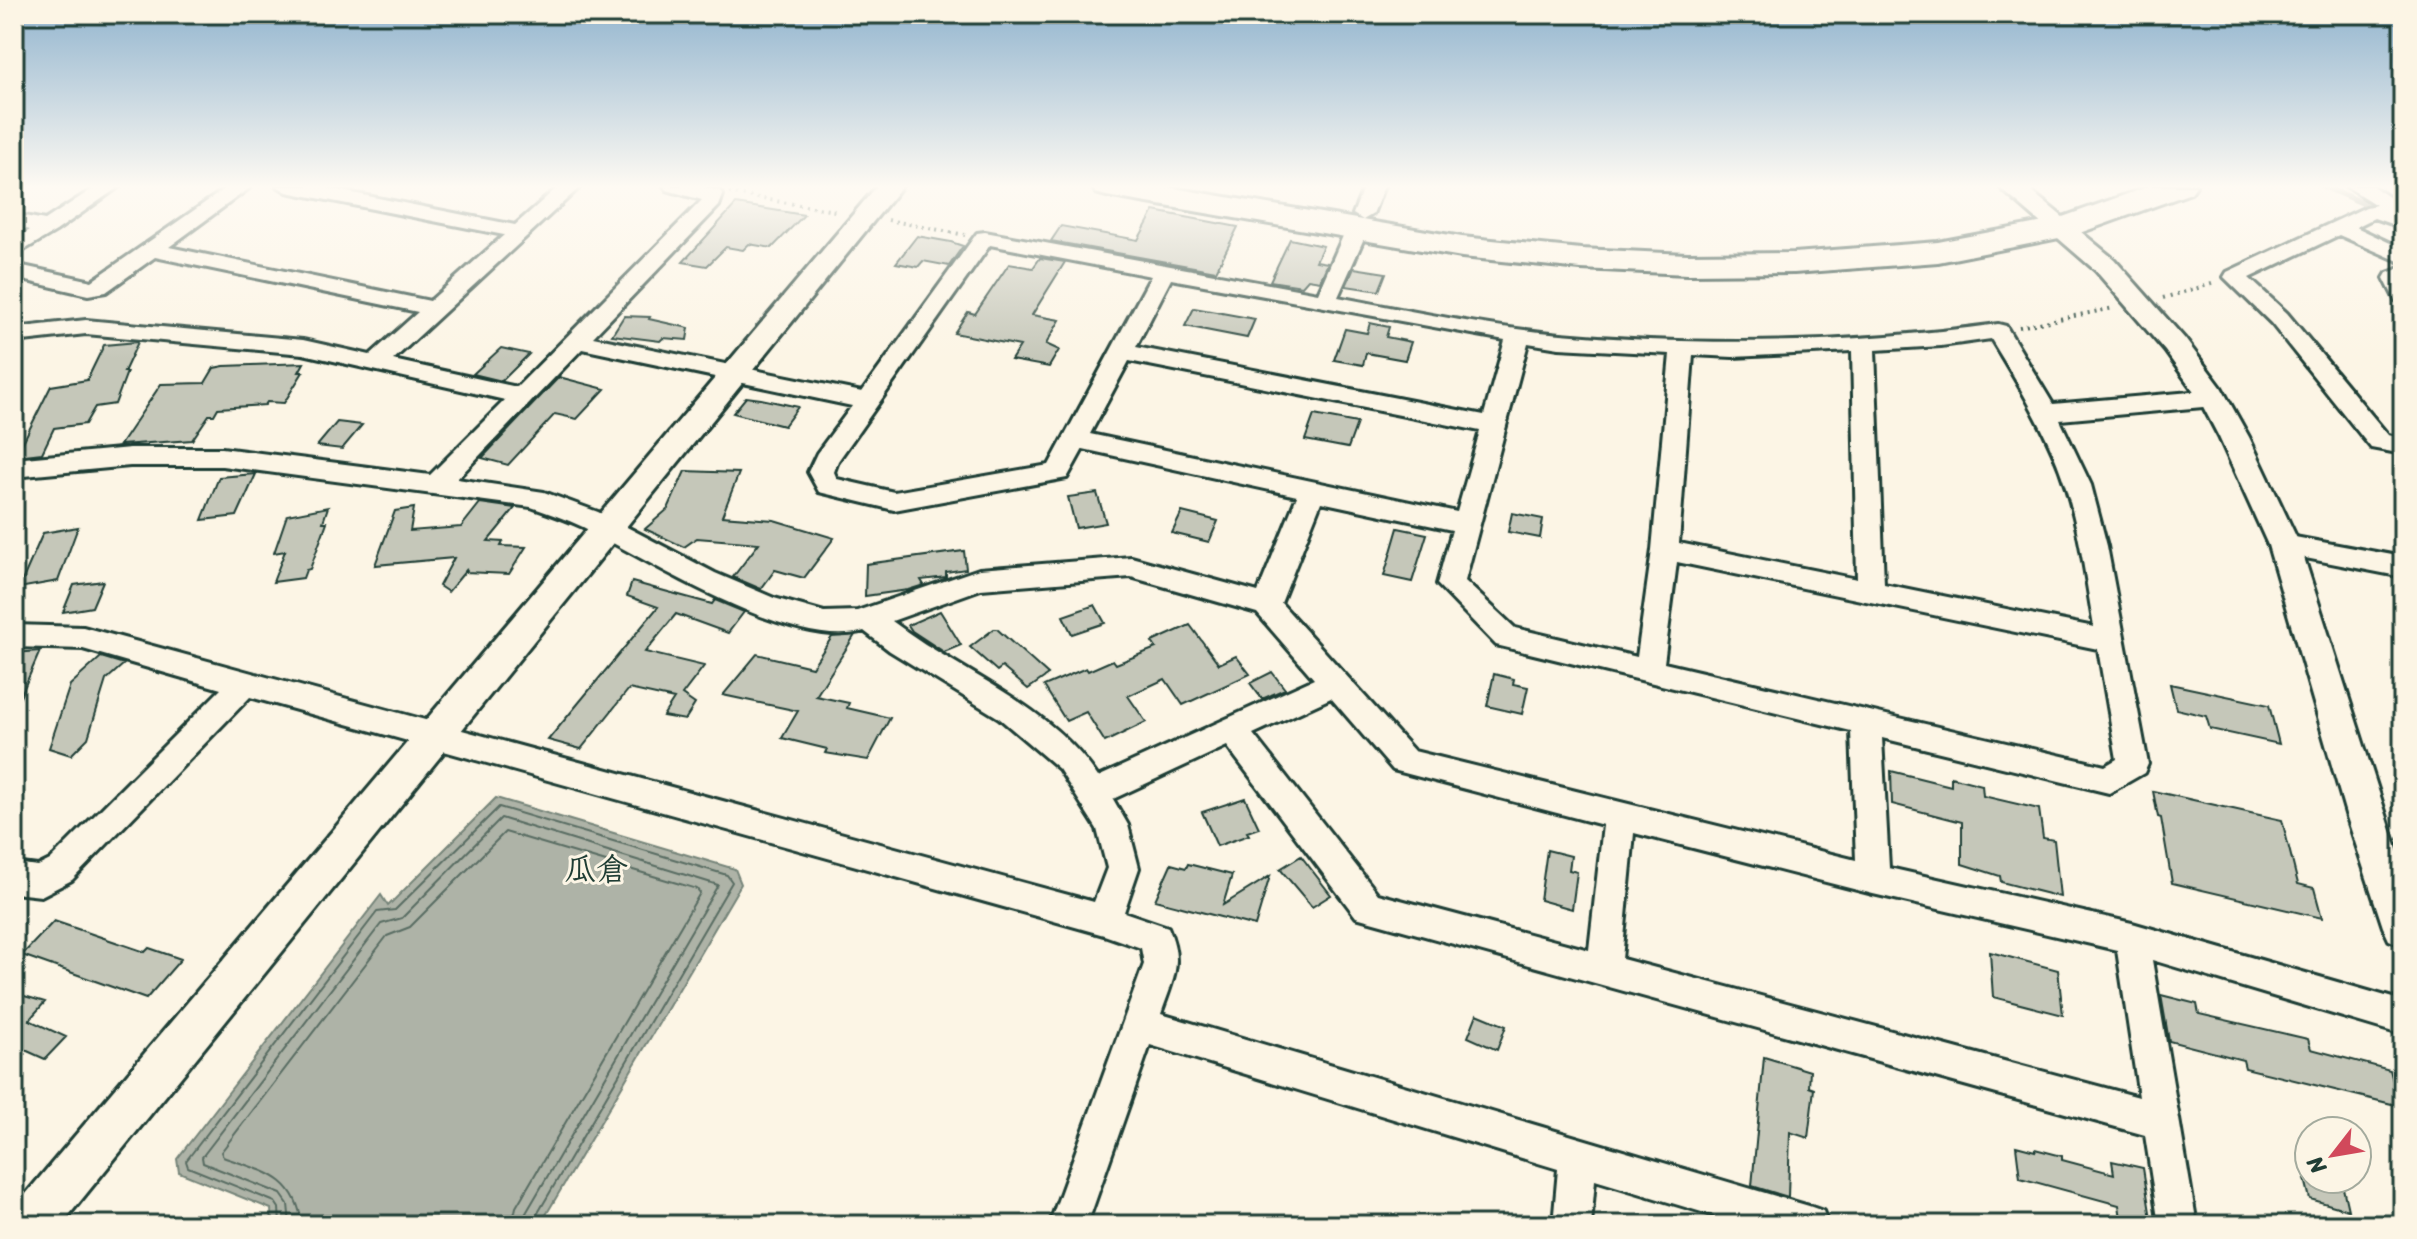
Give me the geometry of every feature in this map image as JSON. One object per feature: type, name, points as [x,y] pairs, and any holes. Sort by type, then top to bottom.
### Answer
[{"type":"main road","points":[[1454,244],[1581,259],[1687,264],[1872,259],[1953,250],[1974,244]]},
{"type":"main road","points":[[1598,244],[1714,248],[1786,244]]},
{"type":"street","points":[[14,271],[88,288],[98,287],[161,244]]},
{"type":"street","points":[[375,363],[506,244]]},
{"type":"street","points":[[437,484],[671,244]]},
{"type":"street","points":[[31,1225],[842,244]]},
{"type":"street","points":[[981,244],[826,459],[821,472],[828,486],[894,501],[1058,472],[1164,272]]},
{"type":"street","points":[[1016,244],[1518,336],[1733,350],[1998,331],[2045,413],[2078,485],[2094,546],[2133,764],[2109,780],[1506,637],[1451,584],[1518,336]]},
{"type":"street","points":[[1325,302],[1350,244]]},
{"type":"street","points":[[2080,244],[2105,265],[2175,345],[2214,398],[2284,545],[2365,814],[2403,927]]},
{"type":"street","points":[[2306,244],[2235,277],[2279,318],[2380,442],[2403,446]]},
{"type":"street","points":[[2374,244],[2403,257]]},
{"type":"street","points":[[152,250],[435,309]]},
{"type":"street","points":[[2403,274],[2395,278],[2403,295]]},
{"type":"street","points":[[14,335],[86,327],[303,347],[521,396]]},
{"type":"street","points":[[577,341],[868,401]]},
{"type":"street","points":[[1863,343],[1871,592]]},
{"type":"street","points":[[1649,671],[1665,550],[1682,349]]},
{"type":"street","points":[[1121,352],[1494,425]]},
{"type":"street","points":[[2045,413],[2214,398]]},
{"type":"street","points":[[1074,439],[1467,524]]},
{"type":"street","points":[[14,468],[130,457],[222,457],[535,498],[606,528],[705,580],[767,607],[824,623],[869,619],[979,579],[1131,567],[1266,605],[1404,761],[1873,879],[2132,938],[2403,1018]]},
{"type":"street","points":[[1266,605],[1313,490]]},
{"type":"street","points":[[2284,545],[2403,567]]},
{"type":"street","points":[[1665,550],[2111,641]]},
{"type":"street","points":[[869,619],[900,643],[1009,710],[1070,760],[1112,825],[1123,868],[1104,920]]},
{"type":"street","points":[[14,636],[83,638],[1104,920],[1156,938],[1161,964],[1074,1224]]},
{"type":"street","points":[[14,878],[41,881],[61,870],[245,683]]},
{"type":"street","points":[[1093,794],[1333,684]]},
{"type":"street","points":[[1866,722],[1873,879]]},
{"type":"street","points":[[1233,731],[1368,906],[2161,1121]]},
{"type":"street","points":[[1604,969],[1620,816]]},
{"type":"street","points":[[2132,938],[2178,1225]]},
{"type":"street","points":[[1139,1025],[1809,1225]]},
{"type":"street","points":[[1572,1225],[1578,1157]]},
{"type":"path","points":[[2157,299],[2235,277]]},
{"type":"path","points":[[1998,331],[2114,308]]},
{"type":"water","points":[[496,798],[735,869],[741,884],[540,1225],[272,1225],[271,1209],[179,1172],[177,1159],[381,895],[388,906]]},
{"type":"building","points":[[700,244],[776,244],[772,248],[749,244],[743,250],[726,247],[707,266],[683,262]]},
{"type":"building","points":[[911,244],[963,246],[949,266],[923,261],[918,267],[896,263]]},
{"type":"building","points":[[1067,244],[1230,244],[1216,271]]},
{"type":"building","points":[[1288,244],[1323,246],[1316,261],[1328,263],[1320,281],[1308,279],[1302,286],[1270,281]]},
{"type":"building","points":[[1040,258],[1065,262],[1032,315],[1060,320],[1046,344],[1059,350],[1049,367],[1011,360],[1020,346],[954,333],[968,312],[975,314],[1009,264],[1033,268]]},
{"type":"building","points":[[1354,268],[1386,273],[1379,291],[1346,286]]},
{"type":"building","points":[[1194,308],[1255,319],[1247,338],[1185,326]]},
{"type":"building","points":[[624,316],[650,317],[689,328],[687,340],[663,338],[660,341],[612,335]]},
{"type":"building","points":[[1370,323],[1389,327],[1386,337],[1411,342],[1405,360],[1366,353],[1363,365],[1334,360],[1345,329],[1367,333]]},
{"type":"building","points":[[138,342],[124,372],[127,372],[115,404],[95,407],[85,424],[54,428],[42,453],[16,456],[51,386],[87,380],[104,345]]},
{"type":"building","points":[[501,348],[529,354],[502,381],[473,374]]},
{"type":"building","points":[[304,363],[299,372],[303,372],[284,403],[218,408],[214,415],[209,415],[192,440],[120,445],[161,384],[205,383],[214,368],[224,366]]},
{"type":"building","points":[[559,377],[605,389],[577,419],[555,414],[508,465],[482,458]]},
{"type":"building","points":[[746,397],[798,407],[784,426],[733,413]]},
{"type":"building","points":[[1314,415],[1357,423],[1348,448],[1305,440]]},
{"type":"building","points":[[337,422],[362,425],[342,449],[317,446]]},
{"type":"building","points":[[685,471],[739,473],[722,516],[774,520],[834,538],[804,578],[775,570],[761,589],[733,577],[759,543],[697,538],[684,547],[645,529],[668,509]]},
{"type":"building","points":[[256,474],[237,516],[202,520],[219,477]]},
{"type":"building","points":[[1097,493],[1106,523],[1076,528],[1068,497]]},
{"type":"building","points":[[480,503],[515,508],[488,541],[503,542],[501,546],[526,547],[509,574],[466,572],[467,569],[448,592],[439,586],[454,558],[375,565],[395,511],[414,508],[410,531],[461,527]]},
{"type":"building","points":[[328,507],[323,522],[327,522],[310,569],[306,570],[303,578],[273,582],[285,551],[274,553],[287,515]]},
{"type":"building","points":[[1182,512],[1218,521],[1209,542],[1172,533]]},
{"type":"building","points":[[1512,513],[1543,519],[1540,538],[1508,532]]},
{"type":"building","points":[[78,527],[58,581],[19,588],[43,533]]},
{"type":"building","points":[[1398,528],[1427,534],[1412,582],[1384,576]]},
{"type":"building","points":[[964,551],[966,569],[946,572],[946,577],[921,580],[924,585],[908,590],[865,596],[866,564]]},
{"type":"building","points":[[103,581],[92,607],[63,612],[74,585]]},
{"type":"building","points":[[632,582],[712,604],[715,600],[744,612],[728,633],[676,614],[645,652],[704,666],[682,695],[695,704],[685,720],[663,716],[674,699],[629,689],[581,749],[548,740],[658,607],[627,596]]},
{"type":"building","points":[[1095,605],[1105,623],[1072,634],[1063,616]]},
{"type":"building","points":[[940,611],[961,645],[944,652],[912,631],[908,625]]},
{"type":"building","points":[[1190,625],[1219,664],[1236,656],[1250,674],[1183,705],[1165,679],[1128,696],[1146,722],[1105,742],[1086,712],[1066,721],[1044,686],[1086,668],[1088,671],[1113,660],[1116,664],[1156,648],[1152,642]]},
{"type":"building","points":[[994,629],[1048,675],[1028,689],[1002,667],[997,671],[970,647]]},
{"type":"building","points":[[855,635],[816,696],[849,703],[847,708],[890,718],[868,760],[825,753],[827,749],[782,738],[798,711],[723,695],[757,654],[812,667],[832,637]]},
{"type":"building","points":[[40,651],[14,711],[14,653]]},
{"type":"building","points":[[101,657],[124,664],[106,680],[88,738],[71,755],[49,748],[70,685]]},
{"type":"building","points":[[1272,672],[1285,689],[1262,699],[1250,683]]},
{"type":"building","points":[[1494,674],[1514,679],[1513,684],[1528,687],[1522,714],[1487,706]]},
{"type":"building","points":[[2170,684],[2269,705],[2279,744],[2210,729],[2206,716],[2176,709]]},
{"type":"building","points":[[1891,771],[1951,786],[1951,777],[1982,785],[1983,796],[2039,809],[2043,838],[2054,840],[2060,897],[2001,882],[2000,876],[1962,864],[1962,822],[1892,804]]},
{"type":"building","points":[[2153,791],[2282,820],[2298,884],[2314,888],[2322,918],[2172,883]]},
{"type":"building","points":[[1245,798],[1259,828],[1247,832],[1249,835],[1217,846],[1202,812]]},
{"type":"building","points":[[1547,850],[1571,856],[1569,870],[1577,872],[1572,909],[1540,900]]},
{"type":"building","points":[[1301,856],[1331,895],[1312,907],[1280,869]]},
{"type":"building","points":[[1171,864],[1186,868],[1188,864],[1232,875],[1223,905],[1270,876],[1255,926],[1155,900]]},
{"type":"building","points":[[54,921],[145,952],[149,948],[181,959],[146,999],[22,955]]},
{"type":"building","points":[[1990,952],[2058,970],[2063,1015],[1993,997]]},
{"type":"building","points":[[14,993],[45,1002],[29,1020],[66,1037],[45,1059],[14,1045]]},
{"type":"building","points":[[2161,995],[2197,1004],[2199,1014],[2308,1039],[2311,1049],[2390,1070],[2400,1106],[2245,1068],[2243,1060],[2169,1041]]},
{"type":"building","points":[[1477,1014],[1506,1026],[1497,1050],[1468,1037]]},
{"type":"building","points":[[1764,1057],[1810,1071],[1809,1087],[1814,1089],[1808,1138],[1790,1132],[1788,1197],[1752,1186]]},
{"type":"building","points":[[2016,1146],[2062,1156],[2062,1160],[2114,1174],[2112,1161],[2143,1168],[2152,1225],[2122,1225],[2119,1205],[2020,1178]]},
{"type":"building","points":[[2309,1195],[2345,1195],[2348,1210],[2310,1199]]},
{"type":"district","name":"瓜倉","points":[[596,869]]}]
